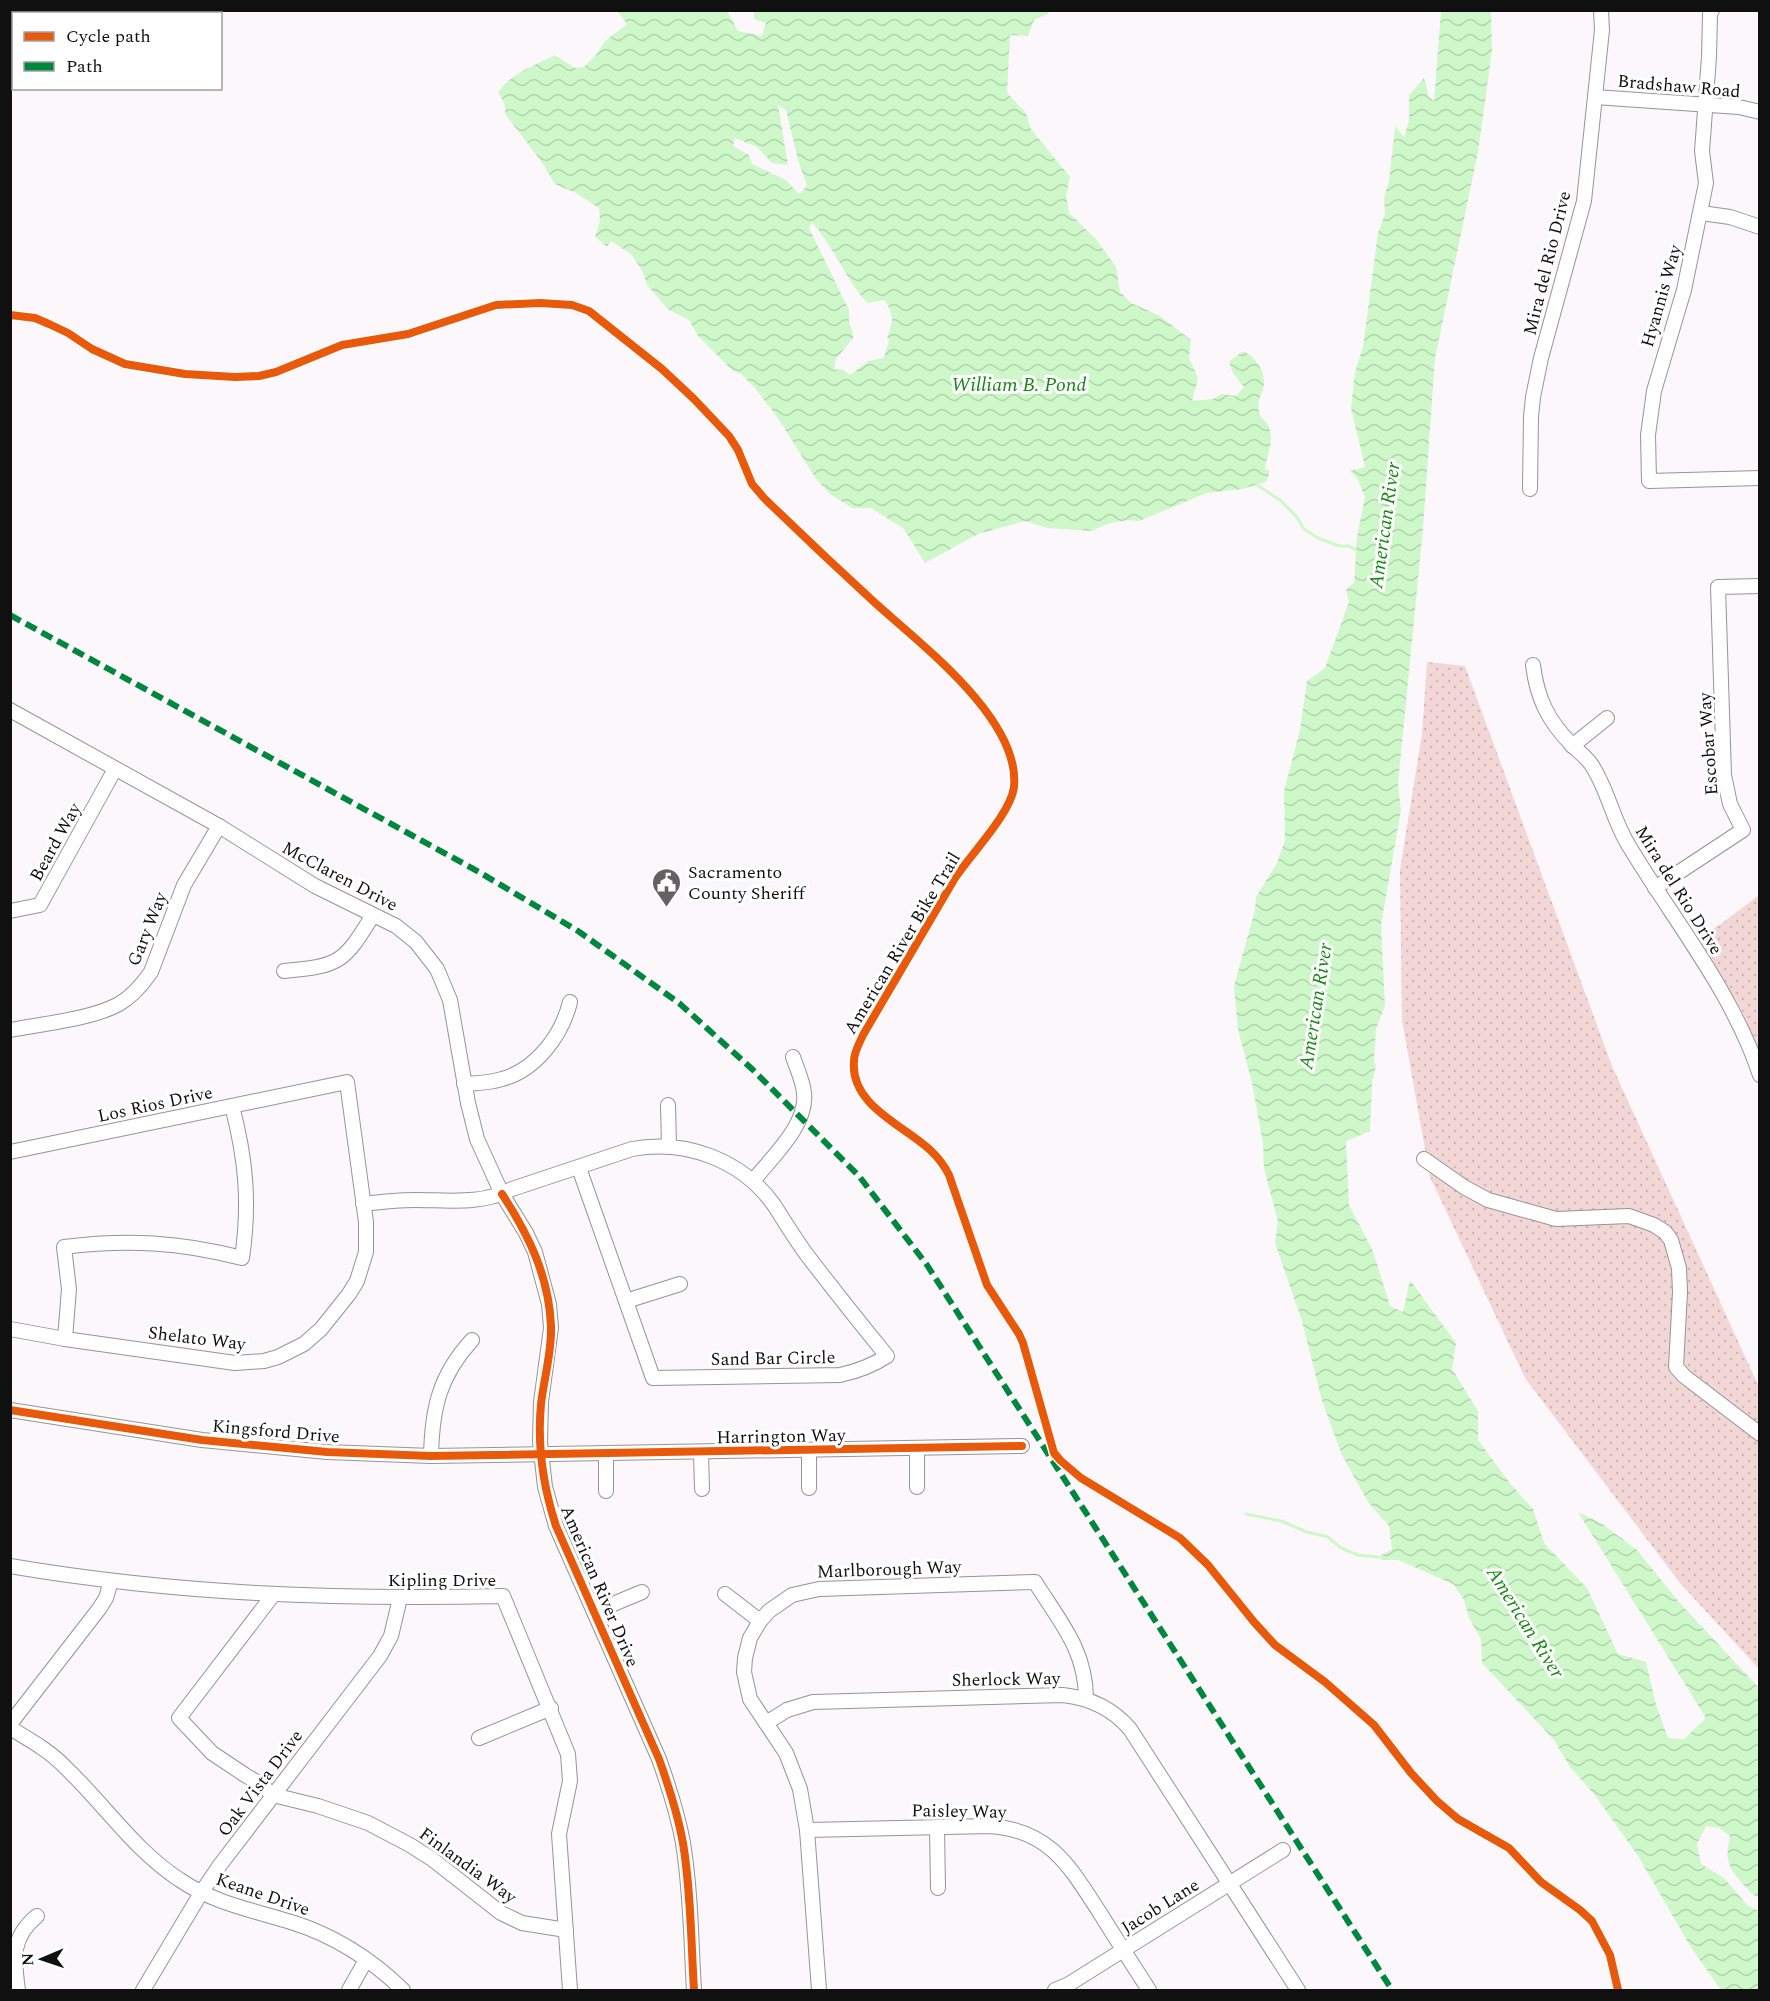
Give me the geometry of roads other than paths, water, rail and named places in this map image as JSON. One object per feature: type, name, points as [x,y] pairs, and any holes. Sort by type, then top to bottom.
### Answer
[{"type":"street","name":"Mira del Rio Drive","points":[[1530,489],[1533,397],[1541,358],[1584,201],[1602,30],[1601,10]]},
{"type":"street","name":"Hyannis Way","points":[[1712,10],[1702,151],[1706,183],[1684,290],[1654,391],[1648,435],[1649,481],[1760,478]]},
{"type":"street","name":"Bradshaw Road","points":[[1595,97],[1738,107],[1760,112]]},
{"type":"street","points":[[1701,213],[1730,217],[1760,227]]},
{"type":"street","name":"Escobar Way","points":[[1655,888],[1743,830],[1730,804],[1724,775],[1718,587],[1760,586]]},
{"type":"street","name":"Mira del Rio Drive","points":[[1533,665],[1537,691],[1542,704],[1572,746],[1590,762],[1627,844],[1734,1015],[1760,1074]]},
{"type":"street","name":"McClaren Drive","points":[[10,710],[219,826],[292,873],[396,926],[410,936],[428,955],[437,969],[450,1000],[464,1084],[477,1139],[502,1194]]},
{"type":"street","points":[[1572,746],[1606,718]]},
{"type":"street","name":"Beard Way","points":[[10,911],[40,905],[116,769]]},
{"type":"street","name":"Gary Way","points":[[10,1030],[99,1013],[120,1004],[136,992],[151,972],[184,885],[219,826]]},
{"type":"street","points":[[284,971],[316,968],[337,961],[353,947],[374,915]]},
{"type":"street","points":[[464,1084],[503,1079],[522,1071],[533,1063],[561,1028],[570,1002]]},
{"type":"street","points":[[753,1181],[793,1132],[801,1116],[805,1095],[793,1057]]},
{"type":"street","name":"Shelato Way","points":[[10,1329],[64,1339],[235,1363],[264,1361],[291,1352],[304,1344],[321,1329],[357,1281],[366,1245],[366,1222],[347,1082],[307,1091]]},
{"type":"street","name":"Los Rios Drive","points":[[10,1152],[307,1091]]},
{"type":"street","points":[[668,1105],[669,1146]]},
{"type":"street","points":[[64,1339],[69,1309],[69,1289],[64,1247],[114,1242],[153,1242],[208,1249],[242,1258],[247,1188],[242,1148],[232,1106]]},
{"type":"street","name":"Sand Bar Circle","points":[[669,1146],[729,1163],[753,1181],[773,1204],[805,1253],[887,1356],[864,1369],[840,1375],[653,1378],[579,1168],[632,1149],[669,1146]]},
{"type":"street","points":[[1424,1158],[1464,1187],[1488,1200],[1556,1219],[1629,1216],[1654,1225],[1665,1232],[1671,1240],[1680,1268],[1677,1367],[1684,1377],[1760,1434]]},
{"type":"street","points":[[363,1204],[417,1200],[467,1202],[502,1194],[579,1168]]},
{"type":"street","name":"American River Drive","points":[[502,1194],[535,1252],[549,1304],[551,1328],[539,1426],[544,1487],[554,1518],[659,1760],[677,1817],[686,1870],[694,1990]]},
{"type":"street","points":[[626,1301],[680,1284]]},
{"type":"street","points":[[431,1456],[432,1428],[439,1393],[451,1367],[472,1340]]},
{"type":"street","name":"Kingsford Drive","points":[[10,1410],[202,1440],[316,1451],[431,1456],[540,1456]]},
{"type":"street","name":"Harrington Way","points":[[540,1456],[1022,1446]]},
{"type":"street","points":[[917,1448],[918,1487]]},
{"type":"street","name":"Harrington Way","points":[[809,1451],[809,1488]]},
{"type":"street","name":"Harrington Way","points":[[701,1453],[702,1490]]},
{"type":"street","points":[[606,1454],[606,1491]]},
{"type":"street","name":"Kipling Drive","points":[[10,1566],[162,1587],[273,1595],[400,1598],[503,1596],[564,1741],[570,1767],[568,1794],[559,1834],[570,1990]]},
{"type":"street","points":[[10,1726],[99,1609],[106,1598],[111,1581]]},
{"type":"street","name":"Marlborough Way","points":[[819,1990],[805,1808],[794,1770],[786,1753],[750,1699],[744,1672],[748,1645],[760,1621],[774,1606],[792,1595],[819,1588],[1035,1582],[1078,1652],[1084,1670],[1086,1699]]},
{"type":"street","name":"American River Drive","points":[[594,1612],[642,1592]]},
{"type":"street","points":[[725,1594],[760,1621]]},
{"type":"street","name":"Finlandia Way","points":[[273,1595],[179,1718],[212,1752],[273,1795],[318,1806],[368,1824],[432,1859],[501,1914],[522,1923],[566,1930]]},
{"type":"street","name":"Oak Vista Drive","points":[[143,1990],[201,1893],[380,1656],[391,1636],[400,1598]]},
{"type":"street","name":"Sherlock Way","points":[[766,1723],[787,1710],[813,1702],[1063,1695],[1086,1699],[1113,1713],[1130,1729],[1298,1990]]},
{"type":"street","points":[[479,1738],[550,1708]]},
{"type":"street","name":"Keane Drive","points":[[10,1726],[67,1768],[148,1856],[181,1881],[201,1893],[241,1909],[292,1922],[340,1943],[404,1990]]},
{"type":"street","points":[[937,1827],[938,1888]]},
{"type":"street","name":"Paisley Way","points":[[807,1830],[997,1827],[1011,1829],[1039,1840],[1051,1848],[1071,1868],[1149,1990]]},
{"type":"street","name":"Jacob Lane","points":[[1055,1990],[1124,1950],[1283,1850]]},
{"type":"street","points":[[18,1990],[14,1961],[16,1948],[24,1930],[37,1916]]},
{"type":"street","points":[[349,1990],[366,1960]]},
{"type":"water","name":"William B. Pond","points":[[617,11],[727,11],[738,31],[762,36],[766,23],[754,19],[754,11],[1049,11],[1048,14],[1034,20],[1028,36],[1010,35],[1007,93],[1026,113],[1031,129],[1070,177],[1066,196],[1069,213],[1096,239],[1116,267],[1120,292],[1131,303],[1160,316],[1191,340],[1189,358],[1198,378],[1192,401],[1213,399],[1221,394],[1236,396],[1244,387],[1233,373],[1229,362],[1243,351],[1260,367],[1264,383],[1259,412],[1268,425],[1271,438],[1265,469],[1270,471],[1266,482],[1242,489],[1207,493],[1139,521],[1127,520],[1107,524],[1092,531],[1048,528],[1025,521],[978,534],[925,563],[904,529],[871,508],[852,508],[830,494],[816,479],[778,418],[755,388],[741,374],[732,370],[698,336],[689,320],[669,310],[647,285],[643,272],[631,254],[611,241],[607,247],[595,237],[600,221],[599,208],[576,193],[555,184],[541,161],[505,114],[505,105],[498,92],[510,79],[555,55],[575,68],[584,67],[605,41],[627,24]],"holes":[[[778,105],[786,110],[807,186],[799,194],[786,180],[752,164],[749,155],[733,146],[735,138],[757,147],[772,163],[788,165]],[[812,222],[867,303],[884,300],[891,313],[892,322],[884,358],[868,361],[850,375],[842,369],[834,370],[836,359],[854,337],[849,322],[849,310],[809,228]]]},
{"type":"water","name":"American River","points":[[1441,11],[1491,11],[1492,50],[1478,152],[1435,358],[1423,528],[1398,784],[1401,810],[1381,925],[1385,1006],[1376,1029],[1374,1062],[1376,1066],[1372,1083],[1370,1131],[1346,1141],[1349,1205],[1373,1251],[1390,1306],[1403,1312],[1410,1280],[1456,1343],[1452,1369],[1478,1411],[1478,1440],[1509,1482],[1533,1509],[1544,1543],[1587,1588],[1618,1654],[1646,1662],[1656,1705],[1668,1738],[1684,1739],[1706,1718],[1578,1512],[1601,1523],[1637,1550],[1678,1601],[1759,1688],[1759,1897],[1749,1891],[1731,1868],[1728,1857],[1730,1836],[1719,1828],[1706,1826],[1697,1844],[1701,1864],[1724,1878],[1747,1905],[1759,1911],[1759,1990],[1721,1990],[1692,1949],[1638,1856],[1594,1794],[1570,1767],[1554,1740],[1482,1663],[1481,1639],[1469,1618],[1464,1600],[1453,1584],[1398,1560],[1382,1560],[1378,1557],[1392,1549],[1389,1526],[1368,1502],[1342,1455],[1322,1401],[1302,1321],[1275,1243],[1278,1222],[1264,1168],[1263,1143],[1252,1083],[1238,1029],[1234,986],[1255,910],[1256,897],[1277,863],[1285,840],[1284,791],[1300,730],[1307,681],[1325,668],[1349,602],[1346,589],[1354,583],[1357,537],[1365,497],[1357,478],[1350,471],[1365,467],[1351,408],[1355,372],[1363,347],[1378,233],[1385,214],[1384,198],[1389,181],[1395,126],[1404,137],[1409,121],[1409,95],[1424,78],[1429,97],[1434,101]]},
{"type":"waterway","points":[[1257,485],[1280,500],[1296,516],[1304,529],[1318,538],[1356,550]]},
{"type":"waterway","points":[[1246,1514],[1281,1521],[1307,1532],[1328,1537],[1341,1548],[1358,1555],[1378,1557]]},
{"type":"place","name":"Sacramento County Sheriff","points":[[667,908]]}]
